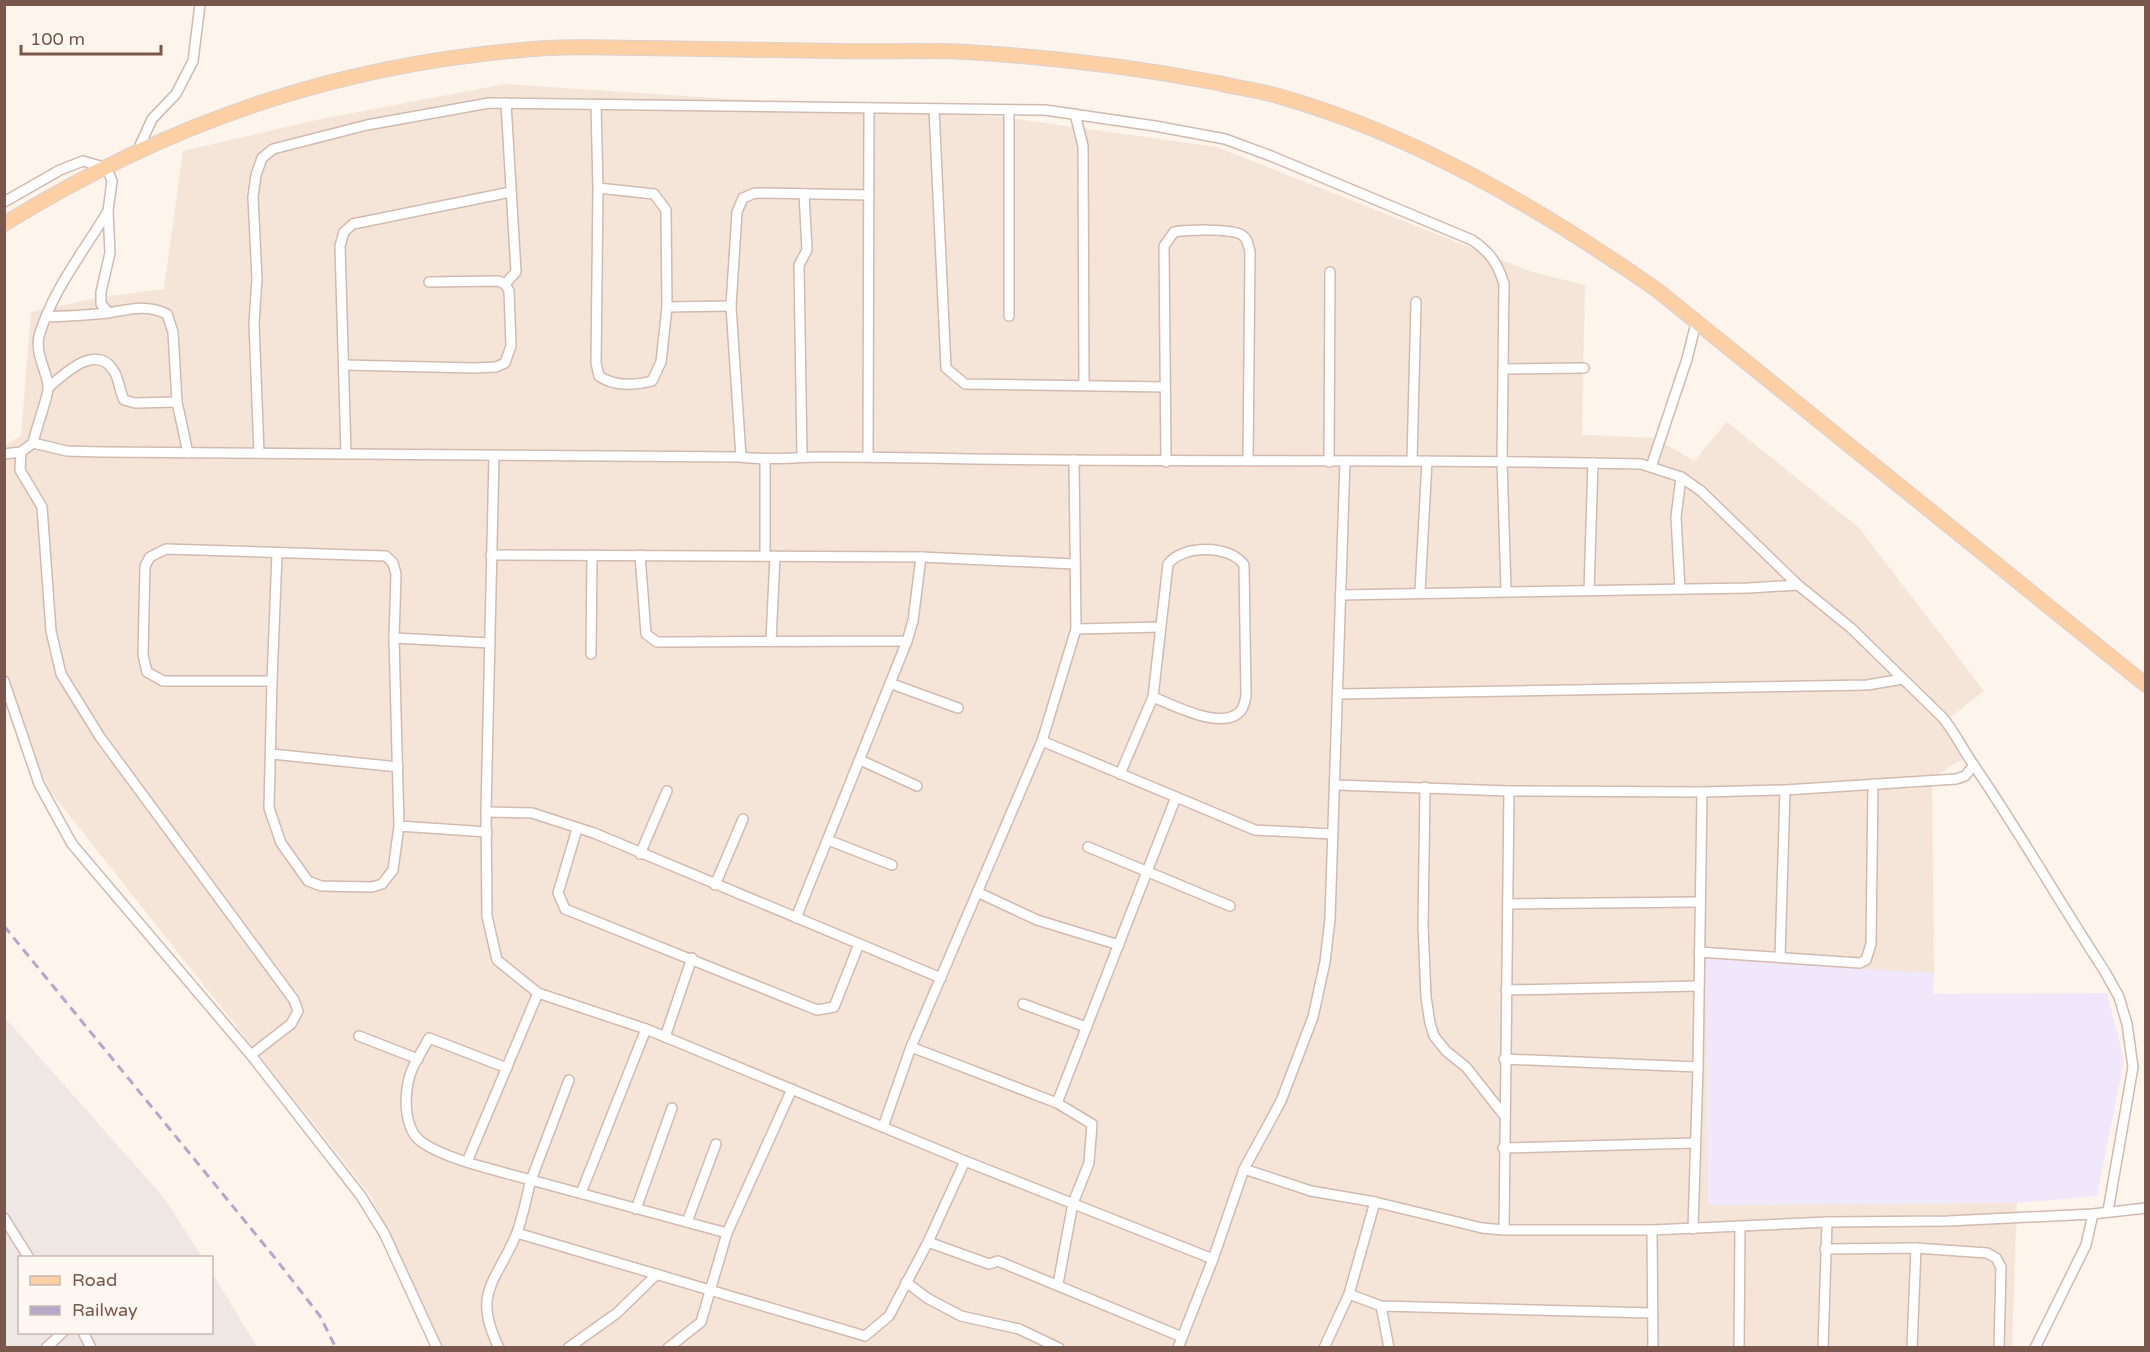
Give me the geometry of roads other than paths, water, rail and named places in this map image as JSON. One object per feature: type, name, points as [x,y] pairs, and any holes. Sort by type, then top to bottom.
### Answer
[{"type":"main road","points":[[4,224],[50,196],[137,152],[212,118],[330,80],[416,62],[551,47],[965,52],[1148,69],[1277,96],[1369,128],[1458,167],[1578,235],[1658,290],[2145,685]]},
{"type":"street","points":[[137,152],[152,119],[177,94],[193,61],[200,4]]},
{"type":"street","points":[[259,453],[254,324],[257,279],[253,197],[262,159],[273,149],[367,125],[489,103],[1045,110],[1225,139],[1472,240],[1498,264],[1504,284],[1502,460],[1506,590]]},
{"type":"street","points":[[505,284],[516,272],[506,104]]},
{"type":"street","points":[[596,105],[598,188],[596,363],[598,376],[607,382],[639,385],[652,381],[661,362],[667,307],[666,210],[654,194],[598,188]]},
{"type":"street","points":[[868,457],[869,108]]},
{"type":"street","points":[[934,109],[946,368],[965,384],[1165,387]]},
{"type":"street","points":[[1009,110],[1009,316]]},
{"type":"street","points":[[1075,114],[1083,146],[1084,384]]},
{"type":"street","points":[[4,202],[60,170],[83,161],[107,168],[112,180],[108,211],[110,253],[101,292],[101,304],[108,312]]},
{"type":"street","points":[[346,454],[340,246],[344,232],[353,224],[511,192]]},
{"type":"street","points":[[741,457],[731,306],[736,212],[743,198],[755,193],[869,195]]},
{"type":"street","points":[[802,457],[799,265],[807,250],[804,194]]},
{"type":"street","points":[[49,387],[41,367],[38,339],[53,301],[108,211]]},
{"type":"street","points":[[1166,462],[1164,246],[1174,232],[1237,233],[1244,237],[1250,252],[1248,461]]},
{"type":"street","points":[[1329,462],[1330,272]]},
{"type":"street","points":[[344,365],[476,368],[496,367],[505,363],[511,346],[510,291],[505,284],[498,282],[429,282]]},
{"type":"street","points":[[1412,460],[1416,302]]},
{"type":"street","points":[[667,307],[731,306]]},
{"type":"street","points":[[46,317],[153,307],[167,314],[173,332],[177,402],[188,453]]},
{"type":"street","points":[[1651,467],[1687,359],[1696,323]]},
{"type":"street","points":[[4,454],[21,453],[33,443],[49,387],[81,361],[98,360],[110,365],[116,374],[124,400],[135,403],[177,402]]},
{"type":"street","points":[[1503,369],[1584,368]]},
{"type":"street","points":[[33,443],[67,451],[741,457],[765,460],[802,457],[1166,462],[1502,460],[1641,464],[1681,477],[1701,491],[1798,585],[1851,628],[1954,731],[2104,970],[2119,997],[2127,1024],[2133,1067],[2108,1211]]},
{"type":"street","points":[[21,453],[20,470],[42,507],[51,631],[61,674],[100,737],[294,1000],[298,1011],[291,1024],[251,1055]]},
{"type":"street","points":[[494,456],[486,812],[487,916],[497,960],[538,993],[646,1029],[965,1161],[1213,1259]]},
{"type":"street","points":[[765,460],[765,556]]},
{"type":"street","points":[[883,1127],[911,1047],[1042,741],[1076,629],[1074,460]]},
{"type":"street","points":[[1178,1347],[1213,1259],[1244,1169],[1281,1101],[1313,1017],[1325,962],[1330,919],[1332,834],[1336,785],[1345,461]]},
{"type":"street","points":[[1420,591],[1426,461]]},
{"type":"street","points":[[1589,590],[1593,462]]},
{"type":"street","points":[[1680,589],[1676,517],[1681,477]]},
{"type":"street","points":[[273,681],[163,681],[147,672],[143,655],[145,566],[150,557],[166,549],[386,556],[393,562],[396,574],[394,638],[399,826],[393,870],[382,884],[372,887],[321,886],[308,880],[274,830],[268,808],[272,754],[277,554]]},
{"type":"street","points":[[1120,774],[1153,697],[1168,564],[1173,556],[1184,551],[1231,553],[1239,557],[1244,565],[1246,696],[1242,710],[1231,718],[1216,720],[1153,697]]},
{"type":"street","points":[[491,555],[921,557],[1074,564]]},
{"type":"street","points":[[591,654],[592,555]]},
{"type":"street","points":[[640,555],[646,634],[657,642],[907,642]]},
{"type":"street","points":[[771,642],[776,556]]},
{"type":"street","points":[[796,918],[907,642],[913,621],[921,557]]},
{"type":"street","points":[[1340,595],[1420,591],[1680,589],[1798,585]]},
{"type":"street","points":[[1076,629],[1160,627]]},
{"type":"street","points":[[394,638],[490,643]]},
{"type":"street","points":[[1339,694],[1867,685],[1903,679]]},
{"type":"street","points":[[4,681],[39,784],[72,844],[251,1055],[361,1196],[384,1233],[437,1347]]},
{"type":"street","points":[[892,684],[958,708]]},
{"type":"street","points":[[1042,741],[1256,830],[1332,834]]},
{"type":"street","points":[[272,754],[398,767]]},
{"type":"street","points":[[860,760],[917,786]]},
{"type":"street","points":[[1336,785],[1509,791],[1785,790],[1956,779],[1965,776],[1974,765]]},
{"type":"street","points":[[1699,952],[1860,963],[1869,957],[1873,784]]},
{"type":"street","points":[[1425,787],[1423,926],[1426,998],[1430,1023],[1434,1036],[1446,1051],[1466,1067],[1503,1114]]},
{"type":"street","points":[[1780,957],[1785,790]]},
{"type":"street","points":[[640,854],[667,791]]},
{"type":"street","points":[[1504,1230],[1503,1114],[1509,791]]},
{"type":"street","points":[[1693,1228],[1702,792]]},
{"type":"street","points":[[1057,1103],[1176,797]]},
{"type":"street","points":[[486,812],[532,813],[578,829],[941,978]]},
{"type":"street","points":[[715,885],[742,819]]},
{"type":"street","points":[[399,826],[487,832]]},
{"type":"street","points":[[578,829],[558,893],[565,909],[817,1010],[834,1007],[859,944]]},
{"type":"street","points":[[828,840],[892,865]]},
{"type":"street","points":[[1088,848],[1230,906]]},
{"type":"street","points":[[977,892],[1037,920],[1119,945]]},
{"type":"street","points":[[1508,904],[1699,902]]},
{"type":"street","points":[[665,1037],[692,958]]},
{"type":"street","points":[[1506,990],[1699,986]]},
{"type":"street","points":[[467,1162],[538,993]]},
{"type":"street","points":[[1023,1004],[1086,1027]]},
{"type":"street","points":[[580,1193],[646,1029]]},
{"type":"street","points":[[359,1036],[418,1059]]},
{"type":"street","points":[[507,1068],[429,1038],[410,1074],[406,1095],[407,1117],[413,1132],[422,1143],[467,1162],[728,1233]]},
{"type":"street","points":[[911,1047],[1057,1103],[1092,1124],[1089,1163],[1073,1203],[1058,1284]]},
{"type":"street","points":[[1504,1059],[1698,1066]]},
{"type":"street","points":[[499,1347],[488,1326],[485,1295],[516,1233],[531,1180],[569,1080]]},
{"type":"street","points":[[668,1347],[700,1322],[712,1290],[728,1233],[792,1089]]},
{"type":"street","points":[[636,1209],[672,1108]]},
{"type":"street","points":[[1503,1148],[1695,1143]]},
{"type":"street","points":[[687,1222],[716,1144]]},
{"type":"street","points":[[861,1347],[865,1336],[889,1316],[928,1242],[965,1161]]},
{"type":"street","points":[[1244,1169],[1311,1191],[1375,1202],[1482,1228],[1504,1230],[1652,1230],[1740,1228],[1827,1222],[1948,1221],[2093,1214],[2145,1208]]},
{"type":"street","points":[[1324,1347],[1349,1294],[1375,1202]]},
{"type":"street","points":[[2035,1347],[2086,1245],[2093,1214]]},
{"type":"street","points":[[4,1218],[28,1256]]},
{"type":"street","points":[[1822,1347],[1827,1222]]},
{"type":"street","points":[[1739,1347],[1740,1228]]},
{"type":"street","points":[[1652,1230],[1653,1347]]},
{"type":"street","points":[[516,1233],[865,1336]]},
{"type":"street","points":[[928,1242],[989,1264],[998,1261],[1182,1337]]},
{"type":"street","points":[[1825,1249],[1916,1248],[1987,1253],[1996,1258],[2001,1267],[1998,1347]]},
{"type":"street","points":[[1912,1347],[1916,1248]]},
{"type":"street","points":[[568,1347],[617,1313],[657,1274]]},
{"type":"street","points":[[906,1282],[927,1298],[961,1316],[1019,1329],[1059,1347]]},
{"type":"street","points":[[1349,1294],[1381,1306],[1653,1313]]},
{"type":"street","points":[[1381,1306],[1389,1347]]},
{"type":"street","points":[[46,1347],[61,1334]]},
{"type":"railway","points":[[4,926],[275,1258],[320,1316],[336,1348]]}]
